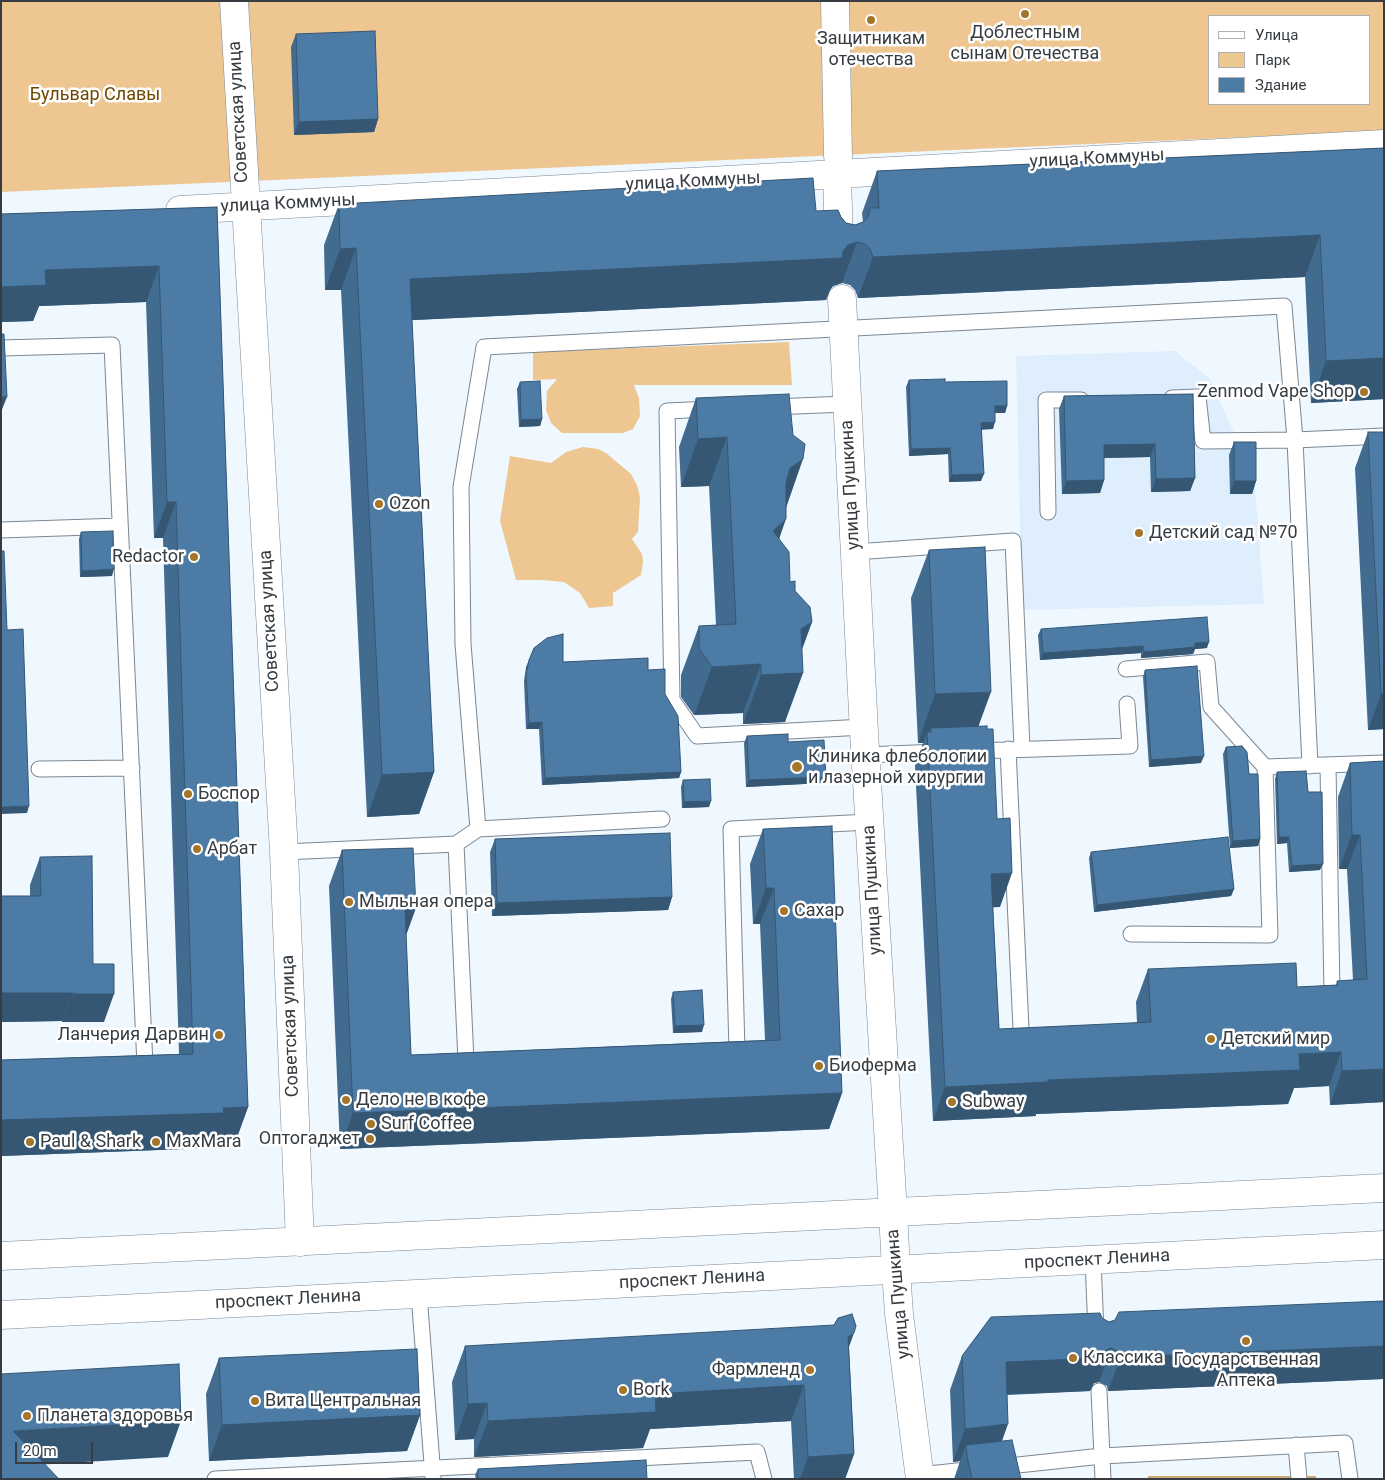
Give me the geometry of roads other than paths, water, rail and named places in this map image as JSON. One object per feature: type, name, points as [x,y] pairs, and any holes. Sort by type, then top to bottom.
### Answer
[{"type":"street","name":"Советская улица","points":[[234,1],[244,206],[284,852],[300,1242]]},
{"type":"street","points":[[835,1],[839,251]]},
{"type":"street","name":"улица Коммуны","points":[[158,211],[838,165],[1384,144]]},
{"type":"street","name":"улица Пушкина","points":[[842,299],[865,755],[896,1270],[899,1314],[920,1477]]},
{"type":"street","points":[[1,1256],[1384,1188]]},
{"type":"street","name":"проспект Ленина","points":[[1,1315],[1384,1245]]},
{"type":"lane","points":[[478,829],[463,644],[461,487],[484,347],[1284,306],[1295,440],[1310,766]]},
{"type":"lane","points":[[1,348],[112,344],[145,1065],[126,1066]]},
{"type":"lane","points":[[1160,398],[1198,397],[1203,441],[1295,440],[1384,436]]},
{"type":"lane","points":[[1048,512],[1046,400],[1094,400]]},
{"type":"lane","points":[[761,408],[847,404]]},
{"type":"lane","points":[[723,409],[667,411],[672,700],[697,736],[864,727]]},
{"type":"lane","points":[[1,530],[120,526]]},
{"type":"lane","points":[[854,552],[1013,541],[1021,1029]]},
{"type":"lane","points":[[1126,669],[1207,662],[1211,707],[1265,767],[1270,935],[1131,934]]},
{"type":"lane","points":[[865,755],[1130,746],[1127,704]]},
{"type":"lane","points":[[1265,767],[1384,763]]},
{"type":"lane","points":[[1328,766],[1332,993]]},
{"type":"lane","points":[[39,770],[132,768]]},
{"type":"lane","points":[[284,852],[456,844],[478,829],[662,819]]},
{"type":"lane","points":[[708,1052],[737,1051],[731,829],[869,822]]},
{"type":"lane","points":[[456,844],[466,1061],[495,1060]]},
{"type":"lane","points":[[1093,1260],[1097,1346]]},
{"type":"lane","points":[[419,1294],[433,1474]]},
{"type":"lane","points":[[1099,1391],[1103,1479]]},
{"type":"lane","points":[[920,1477],[1102,1456],[1346,1442],[1350,1479]]},
{"type":"lane","points":[[1296,1445],[1299,1479]]},
{"type":"lane","points":[[215,1479],[433,1474],[757,1452],[764,1479]]},
{"type":"place","name":"Доблестным сынам Отечества","points":[[1025,14]]},
{"type":"place","name":"Защитникам отечества","points":[[871,20]]},
{"type":"place","name":"Zenmod Vape Shop","points":[[1364,392]]},
{"type":"place","name":"Ozon","points":[[379,504]]},
{"type":"place","name":"Детский сад №70","points":[[1139,533]]},
{"type":"place","name":"Redactor","points":[[194,557]]},
{"type":"place","name":"Клиника флебологии и лазерной хирургии","points":[[797,767]]},
{"type":"place","name":"Боспор","points":[[188,794]]},
{"type":"place","name":"Арбат","points":[[197,849]]},
{"type":"place","name":"Мыльная опера","points":[[349,902]]},
{"type":"place","name":"Сахар","points":[[784,911]]},
{"type":"place","name":"Ланчерия Дарвин","points":[[219,1035]]},
{"type":"place","name":"Детский мир","points":[[1211,1039]]},
{"type":"place","name":"Биоферма","points":[[819,1066]]},
{"type":"place","name":"Дело не в кофе","points":[[346,1100]]},
{"type":"place","name":"Subway","points":[[952,1102]]},
{"type":"place","name":"Surf Coffee","points":[[371,1124]]},
{"type":"place","name":"Оптогаджет","points":[[370,1139]]},
{"type":"place","name":"Paul & Shark","points":[[30,1142]]},
{"type":"place","name":"MaxMara","points":[[156,1142]]},
{"type":"place","name":"Государственная Аптека","points":[[1246,1341]]},
{"type":"place","name":"Классика","points":[[1073,1358]]},
{"type":"place","name":"Фармленд","points":[[810,1370]]},
{"type":"place","name":"Bork","points":[[623,1390]]},
{"type":"place","name":"Вита Центральная","points":[[255,1401]]},
{"type":"place","name":"Планета здоровья","points":[[27,1416]]},
{"type":"park label","name":"Бульвар Славы","points":[[95,95]]}]
